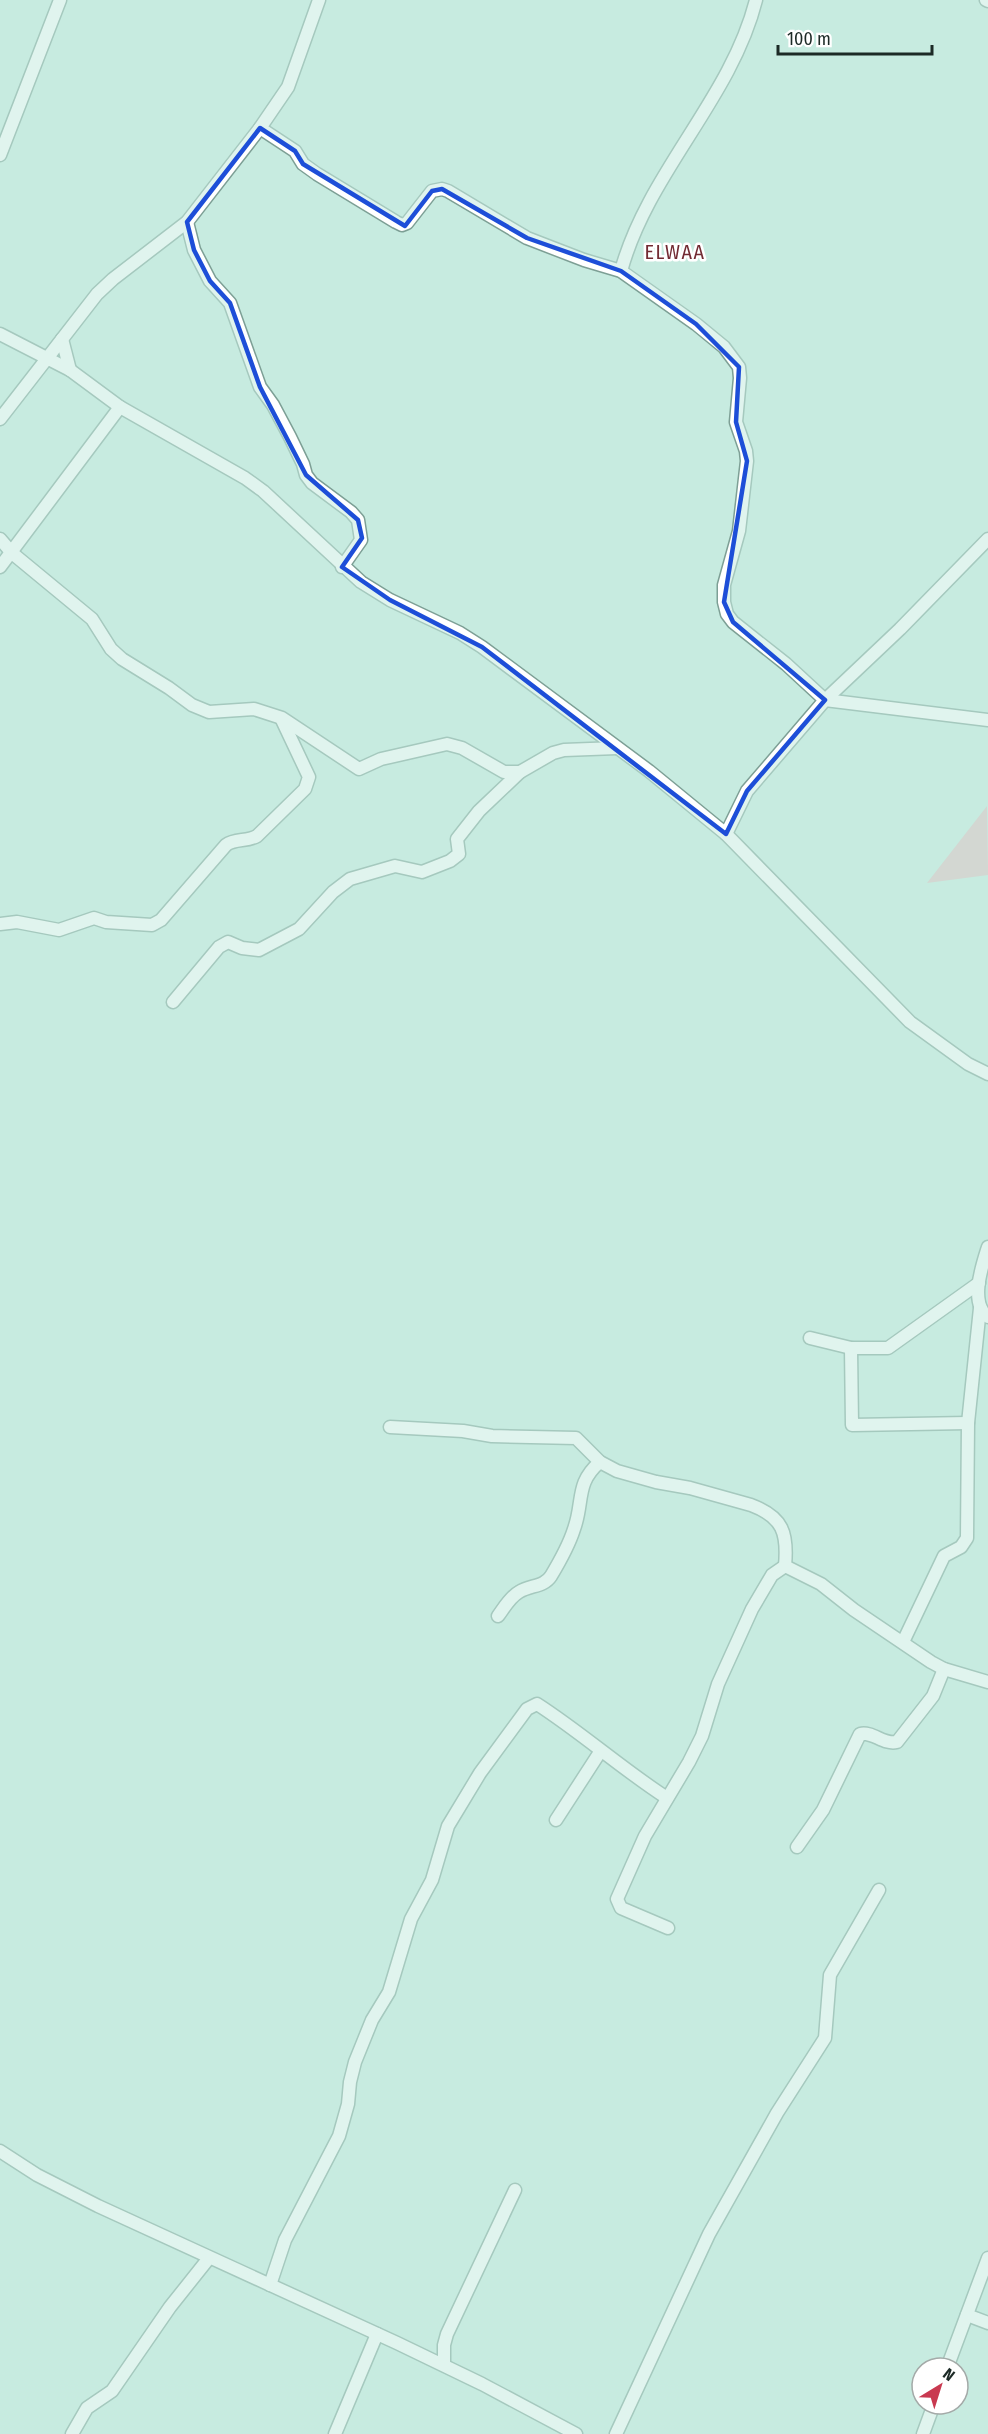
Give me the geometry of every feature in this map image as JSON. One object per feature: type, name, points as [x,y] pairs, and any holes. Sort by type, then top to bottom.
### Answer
[{"type":"street","points":[[0,155],[60,0]]},
{"type":"street","points":[[0,419],[107,284],[187,222],[260,128],[288,87],[319,0]]},
{"type":"street","points":[[621,271],[638,222],[694,125],[726,78],[756,0]]},
{"type":"street","points":[[260,128],[295,151],[303,164],[317,174],[402,225],[407,223],[432,191],[442,189],[527,238],[584,260],[621,271],[696,324],[724,347],[738,367],[740,378],[736,422],[747,461],[739,531],[724,585],[727,614],[733,622],[786,664],[825,700],[988,720]]},
{"type":"street","points":[[187,222],[194,250],[210,281],[230,303],[260,387],[273,405],[290,437],[306,475],[312,483],[351,512],[358,520],[361,540],[342,567]]},
{"type":"street","points":[[0,334],[70,370],[120,407],[245,478],[263,491],[342,567],[361,582],[390,600],[460,633],[482,647],[650,771],[726,834],[910,1023],[968,1064],[988,1074]]},
{"type":"street","points":[[62,339],[70,370]]},
{"type":"street","points":[[0,567],[120,407]]},
{"type":"street","points":[[0,539],[12,553],[92,619],[111,649],[122,659],[192,705],[209,712],[254,709],[282,718],[361,770],[381,759],[447,744],[462,748],[499,771],[520,772]]},
{"type":"street","points":[[726,834],[747,791],[825,700],[900,629],[988,539]]},
{"type":"street","points":[[0,924],[16,922],[59,930],[94,918],[106,922],[152,925],[161,920],[226,845],[232,841],[249,840],[257,836],[305,789],[309,777],[282,718]]},
{"type":"street","points":[[173,1002],[224,943],[259,950],[299,929],[333,892],[350,879],[395,866],[422,872],[450,861],[459,854],[457,839],[479,811],[520,772],[564,750],[617,748]]},
{"type":"street","points":[[903,1642],[944,1556],[961,1547],[967,1538],[968,1423],[984,1313],[979,1283],[988,1247]]},
{"type":"street","points":[[810,1338],[851,1348],[888,1348],[979,1283]]},
{"type":"street","points":[[851,1348],[852,1425],[968,1423]]},
{"type":"street","points":[[390,1427],[463,1431],[503,1436],[572,1437],[579,1440],[600,1462],[617,1471],[656,1482],[690,1488],[761,1509],[781,1524],[785,1540],[785,1566]]},
{"type":"street","points":[[498,1616],[513,1596],[520,1591],[542,1584],[551,1577],[574,1530],[582,1487],[588,1474],[600,1462]]},
{"type":"street","points":[[785,1566],[821,1584],[854,1610],[944,1669],[988,1682]]},
{"type":"street","points":[[668,1928],[621,1908],[617,1899],[645,1836],[702,1736],[718,1684],[752,1609],[772,1575],[785,1566]]},
{"type":"street","points":[[798,1846],[823,1810],[860,1734],[866,1733],[888,1743],[897,1742],[933,1696],[944,1669]]},
{"type":"street","points":[[270,2285],[285,2240],[339,2136],[348,2104],[355,2062],[372,2020],[388,1992],[411,1919],[432,1880],[448,1826],[480,1773],[527,1709],[537,1704],[565,1723],[600,1752],[667,1798]]},
{"type":"street","points":[[556,1820],[600,1752]]},
{"type":"street","points":[[616,2434],[709,2234],[777,2113],[825,2038],[830,1976],[879,1890]]},
{"type":"street","points":[[0,2151],[37,2175],[98,2206],[444,2365],[552,2429],[576,2434]]},
{"type":"street","points":[[444,2365],[444,2341],[515,2190]]},
{"type":"street","points":[[72,2434],[87,2408],[112,2391],[170,2307],[208,2258]]},
{"type":"street","points":[[952,2356],[988,2258]]},
{"type":"street","points":[[967,2315],[988,2323]]},
{"type":"street","points":[[335,2434],[377,2334]]},
{"type":"street","points":[[923,2434],[930,2416]]},
{"type":"highlighted area","points":[[260,128],[295,151],[303,164],[405,226],[432,191],[442,189],[527,238],[621,271],[696,324],[739,367],[736,422],[747,461],[724,602],[733,622],[825,700],[747,791],[726,834],[482,647],[390,600],[342,567],[362,538],[358,520],[306,475],[260,387],[230,303],[210,281],[194,250],[187,222]]},
{"type":"shaded area","points":[[987,806],[988,875],[927,883]]},
{"type":"district","name":"ELWAA","points":[[675,252]]}]
